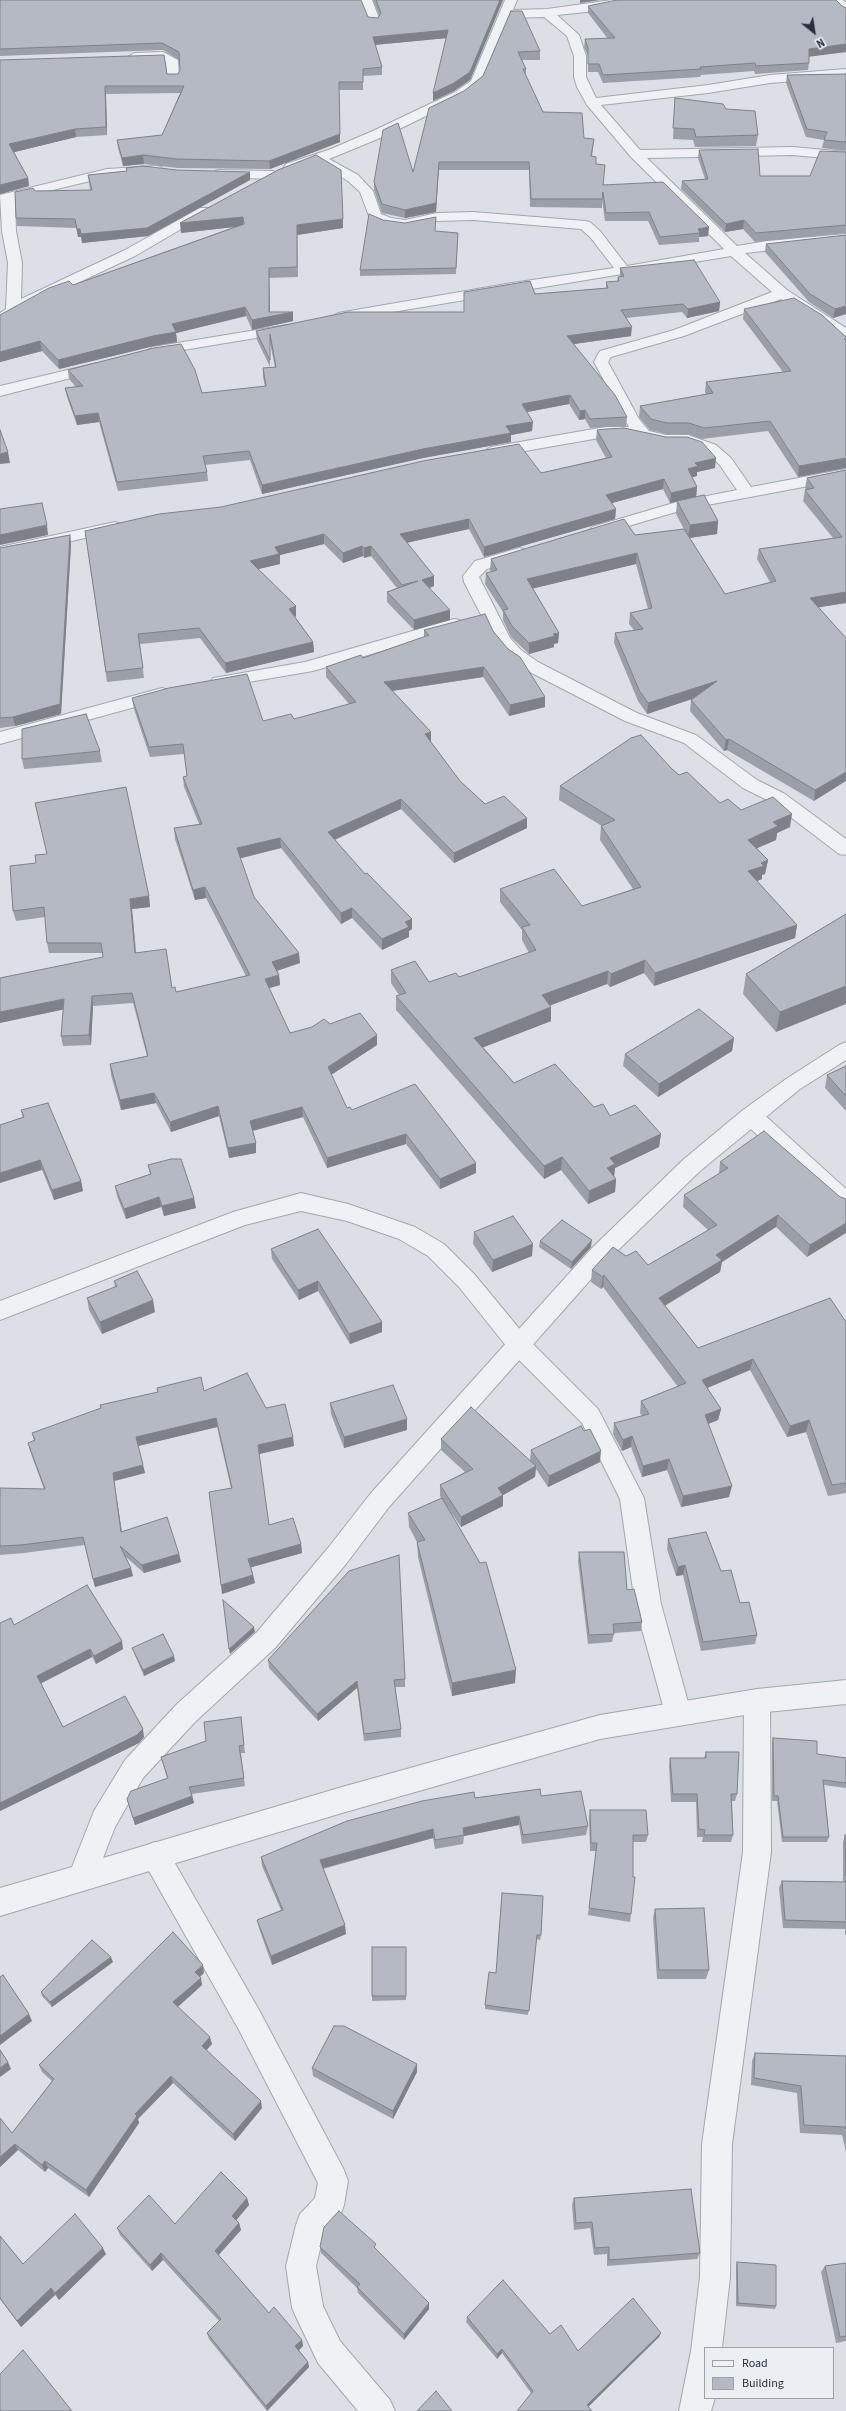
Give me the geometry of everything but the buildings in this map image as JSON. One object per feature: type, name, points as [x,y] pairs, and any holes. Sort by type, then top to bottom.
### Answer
[{"type":"street","points":[[366,0],[374,21]]},
{"type":"street","points":[[247,188],[272,175],[380,133],[460,95],[476,83],[511,0]]},
{"type":"street","points":[[506,14],[547,13],[596,7],[629,0]]},
{"type":"street","points":[[836,0],[846,10]]},
{"type":"street","points":[[547,13],[573,35],[580,56],[580,77],[592,102],[636,154],[733,250],[782,293],[846,335]]},
{"type":"street","points":[[123,58],[162,56],[172,60],[173,78]]},
{"type":"street","points":[[592,102],[708,90],[770,79],[846,73]]},
{"type":"street","points":[[636,154],[793,152],[846,156]]},
{"type":"street","points":[[318,158],[353,178],[366,191],[375,216],[388,222],[405,224],[438,217],[473,216],[585,225],[595,234],[623,271]]},
{"type":"street","points":[[13,311],[15,263],[4,198],[107,173],[144,169],[170,171]]},
{"type":"street","points":[[206,174],[272,175]]},
{"type":"street","points":[[0,320],[28,301],[130,253],[215,205]]},
{"type":"street","points":[[327,320],[497,290],[623,271],[733,250],[800,241],[846,238]]},
{"type":"street","points":[[644,434],[632,422],[601,362],[605,354],[679,333],[782,293]]},
{"type":"street","points":[[139,355],[298,327]]},
{"type":"street","points":[[0,391],[109,363]]},
{"type":"street","points":[[476,454],[605,432],[623,431],[644,434],[665,440],[688,440],[710,448],[725,461],[746,492]]},
{"type":"street","points":[[584,534],[682,505],[846,474]]},
{"type":"street","points":[[0,552],[128,524]]},
{"type":"street","points":[[533,549],[481,565],[474,570],[471,576],[478,618],[503,640],[516,654],[532,666],[631,717],[690,740],[750,784],[778,798],[846,849]]},
{"type":"street","points":[[200,685],[307,667],[478,618]]},
{"type":"street","points":[[0,738],[177,690]]},
{"type":"street","points":[[80,1878],[104,1820],[134,1769],[186,1713],[266,1640],[337,1556],[380,1500],[600,1254],[692,1165],[751,1116],[793,1084],[846,1050]]},
{"type":"street","points":[[751,1116],[846,1202]]},
{"type":"street","points":[[0,1311],[241,1218],[301,1202],[348,1213],[407,1233],[436,1250],[467,1281],[519,1345],[590,1416],[632,1498],[648,1604],[678,1713]]},
{"type":"street","points":[[0,1902],[155,1854],[517,1749],[600,1727],[757,1701],[846,1692]]},
{"type":"street","points":[[706,2347],[714,2277],[717,2144],[740,1962],[757,1852],[757,1701]]},
{"type":"street","points":[[155,1854],[249,2020],[333,2181],[328,2205],[312,2225],[301,2266],[308,2308],[329,2352],[379,2411]]},
{"type":"street","points":[[695,2411],[701,2389],[704,2364]]}]
